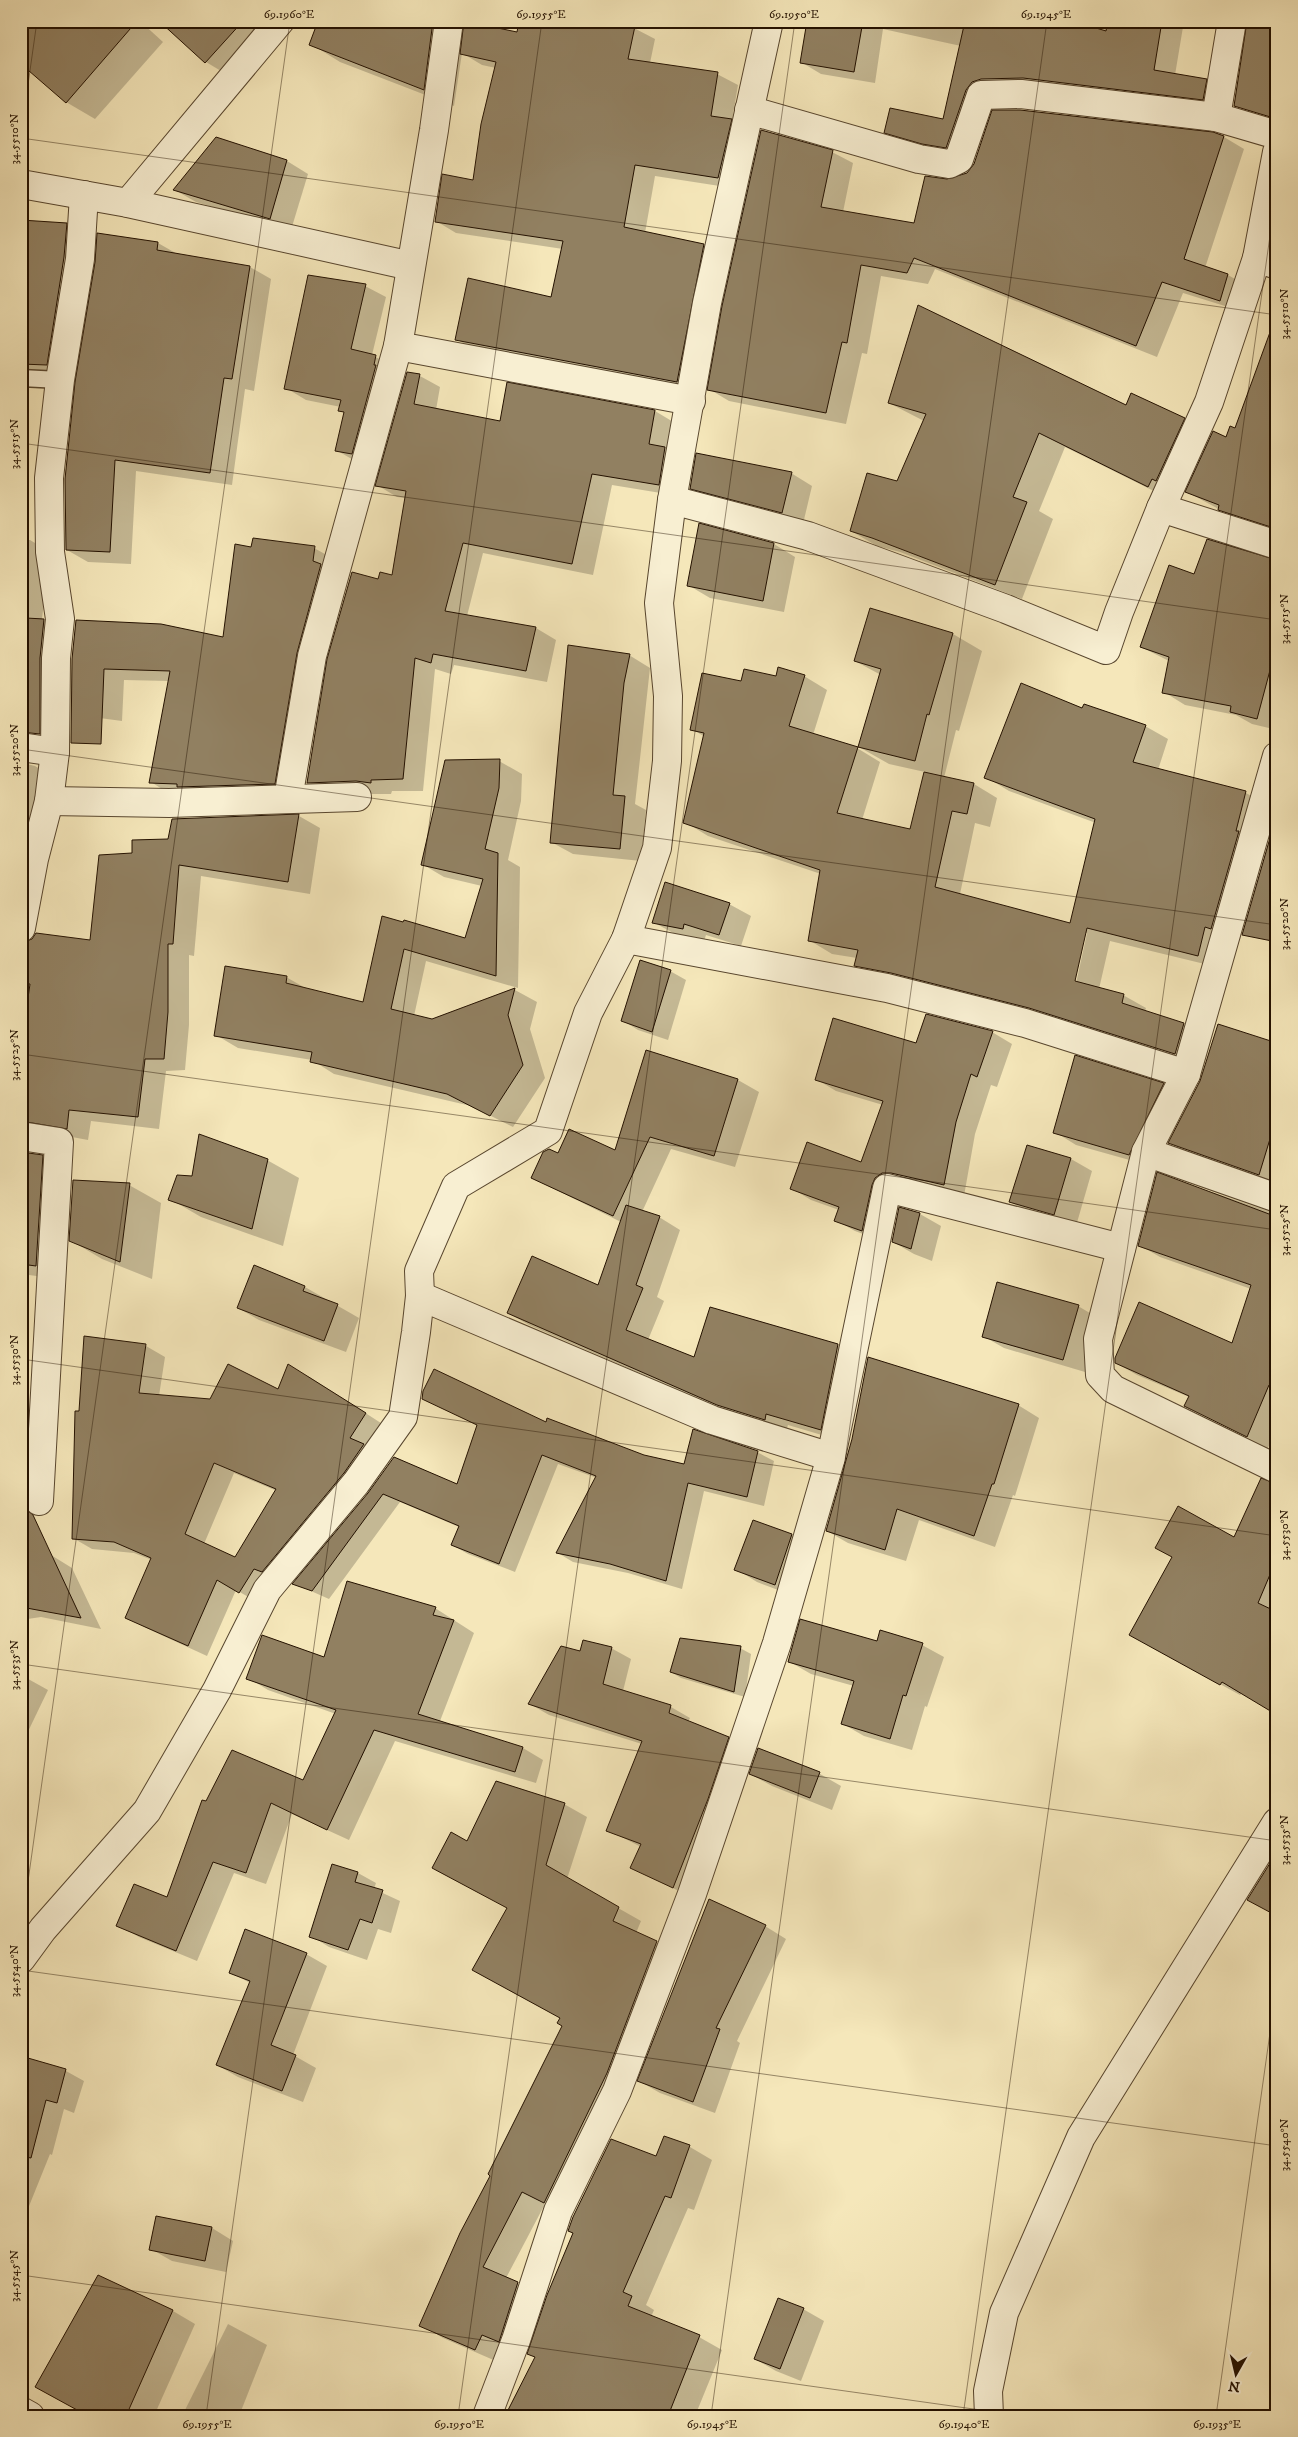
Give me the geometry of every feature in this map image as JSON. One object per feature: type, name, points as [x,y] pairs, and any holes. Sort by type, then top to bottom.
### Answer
[{"type":"street","points":[[128,203],[280,21]]},
{"type":"street","points":[[288,799],[312,656],[398,346],[434,130],[449,21]]},
{"type":"street","points":[[21,1959],[43,1929],[147,1811],[217,1690],[267,1590],[356,1482],[403,1416],[420,1296],[419,1271],[456,1186],[548,1131],[588,1013],[626,939],[657,848],[667,761],[668,696],[659,603],[672,500],[707,303],[769,21]]},
{"type":"street","points":[[1216,117],[1232,21]]},
{"type":"street","points":[[749,110],[919,159],[949,164],[959,160],[981,95],[1021,94],[1216,117],[1277,135]]},
{"type":"street","points":[[672,500],[808,536],[1006,609],[1106,650],[1119,612],[1161,508],[1209,402],[1267,262],[1277,152]]},
{"type":"street","points":[[21,184],[128,203],[411,266]]},
{"type":"street","points":[[21,928],[34,858],[49,801],[55,752],[56,658],[60,619],[50,552],[49,478],[60,380],[80,259],[84,195]]},
{"type":"street","points":[[398,346],[691,401]]},
{"type":"street","points":[[1161,508],[1277,545]]},
{"type":"street","points":[[21,747],[55,752]]},
{"type":"street","points":[[1277,756],[1186,1074],[1146,1152],[1098,1339],[1100,1375],[1113,1389],[1142,1405],[1277,1469]]},
{"type":"street","points":[[49,801],[169,803],[358,796]]},
{"type":"street","points":[[626,939],[887,988],[1025,1024],[1186,1074]]},
{"type":"street","points":[[21,1136],[59,1142],[39,1501]]},
{"type":"street","points":[[1146,1152],[1277,1198]]},
{"type":"street","points":[[487,2416],[516,2340],[558,2210],[618,2091],[692,1894],[777,1643],[831,1457],[887,1188],[1121,1248]]},
{"type":"street","points":[[420,1296],[712,1420],[831,1457]]},
{"type":"street","points":[[988,2416],[988,2391],[1004,2313],[1081,2137],[1277,1822]]},
{"type":"street","points":[[21,2411],[30,2416]]},
{"type":"lane","points":[[21,378],[60,380]]},
{"type":"building","points":[[21,21],[137,21],[66,103],[21,64]]},
{"type":"building","points":[[159,21],[243,21],[205,63]]},
{"type":"building","points":[[318,21],[433,21],[424,90],[309,45]]},
{"type":"building","points":[[464,21],[517,32],[519,21],[613,21],[635,26],[628,59],[718,72],[711,116],[732,119],[718,178],[635,165],[624,227],[704,244],[677,382],[455,340],[468,278],[551,297],[563,241],[435,222],[442,174],[473,180],[481,124],[496,62],[460,54]]},
{"type":"building","points":[[807,21],[863,21],[854,72],[800,63]]},
{"type":"building","points":[[965,21],[1073,21],[1106,31],[1108,21],[1162,21],[1154,70],[1207,79],[1203,100],[1023,78],[981,79],[972,82],[966,90],[946,148],[922,144],[884,133],[890,108],[943,119]]},
{"type":"building","points":[[1247,21],[1277,21],[1277,119],[1234,106]]},
{"type":"building","points":[[992,110],[1020,110],[1213,132],[1224,136],[1184,259],[1228,274],[1220,301],[1162,282],[1136,346],[914,258],[907,273],[861,265],[847,343],[842,342],[826,413],[707,390],[722,306],[761,130],[833,150],[821,207],[914,223],[925,176],[947,179],[967,173],[974,164]]},
{"type":"building","points":[[216,137],[287,160],[270,219],[173,190]]},
{"type":"building","points":[[21,220],[67,223],[64,257],[47,365],[21,364]]},
{"type":"building","points":[[97,233],[158,242],[157,250],[250,266],[232,379],[224,378],[210,473],[115,460],[110,552],[66,550],[65,479],[75,382],[95,262]]},
{"type":"building","points":[[308,275],[366,284],[351,349],[376,355],[374,365],[376,365],[352,454],[335,451],[344,412],[338,411],[341,400],[284,389]]},
{"type":"building","points":[[918,305],[1126,405],[1131,393],[1185,418],[1156,481],[1152,479],[1148,487],[1039,433],[1013,497],[1027,502],[995,585],[850,531],[867,473],[897,481],[926,414],[888,403]]},
{"type":"building","points":[[1273,324],[1277,324],[1277,529],[1218,510],[1219,505],[1185,492],[1213,431],[1226,437],[1230,426],[1235,428]]},
{"type":"building","points":[[407,372],[420,374],[414,404],[500,421],[507,382],[655,410],[649,444],[665,447],[659,485],[592,474],[572,564],[463,543],[445,611],[536,627],[526,671],[433,654],[431,663],[415,658],[403,779],[371,780],[371,783],[356,781],[307,783],[327,659],[352,572],[378,579],[380,572],[392,575],[406,491],[375,486]]},
{"type":"building","points":[[696,453],[792,472],[782,513],[690,489]]},
{"type":"building","points":[[699,523],[774,543],[763,601],[687,586]]},
{"type":"building","points":[[253,538],[315,546],[313,561],[321,564],[297,653],[275,784],[177,787],[177,784],[149,783],[170,671],[104,669],[101,744],[71,743],[72,659],[76,620],[161,624],[223,637],[235,544],[251,547]]},
{"type":"building","points":[[1207,539],[1277,560],[1277,644],[1257,719],[1230,712],[1231,706],[1162,693],[1169,657],[1140,647],[1169,565],[1194,574]]},
{"type":"building","points":[[870,608],[953,633],[929,715],[927,714],[915,761],[858,747],[881,669],[854,661]]},
{"type":"building","points":[[26,618],[44,619],[40,658],[40,734],[21,732],[21,674]]},
{"type":"building","points":[[568,645],[630,654],[624,683],[613,795],[625,796],[620,849],[550,843]]},
{"type":"building","points":[[778,667],[805,675],[789,726],[858,747],[837,813],[910,829],[924,772],[974,783],[967,814],[952,811],[935,887],[1070,923],[1095,819],[984,778],[1021,683],[1082,708],[1084,704],[1146,725],[1133,762],[1246,791],[1236,831],[1239,831],[1211,929],[1205,927],[1198,956],[1087,928],[1075,981],[1124,994],[1122,1003],[1184,1023],[1175,1054],[1029,1008],[891,973],[854,966],[858,950],[808,941],[820,870],[683,823],[704,733],[690,730],[702,673],[741,681],[744,669],[776,676]]},
{"type":"building","points":[[500,759],[499,788],[485,849],[498,853],[496,976],[404,949],[391,1009],[432,1019],[515,988],[508,1015],[523,1065],[490,1116],[447,1094],[310,1062],[312,1052],[214,1036],[225,966],[287,976],[286,983],[363,1002],[382,916],[403,922],[404,920],[465,938],[483,879],[421,865],[445,760]]},
{"type":"building","points":[[299,814],[288,882],[179,865],[173,944],[168,944],[168,1012],[164,1059],[145,1059],[138,1117],[69,1110],[67,1129],[21,1121],[21,1047],[30,984],[21,983],[21,943],[32,939],[36,933],[90,940],[99,855],[132,853],[132,840],[168,839],[172,819]]},
{"type":"building","points":[[1270,838],[1277,839],[1277,942],[1242,935]]},
{"type":"building","points":[[665,882],[730,903],[719,935],[684,924],[683,929],[652,923]]},
{"type":"building","points":[[640,960],[671,970],[652,1032],[621,1021]]},
{"type":"building","points":[[926,1014],[993,1031],[977,1077],[971,1074],[956,1122],[944,1185],[891,1173],[882,1173],[875,1178],[872,1185],[862,1231],[834,1221],[839,1207],[790,1189],[807,1142],[861,1162],[883,1101],[815,1080],[833,1018],[916,1043]]},
{"type":"building","points":[[1218,1024],[1277,1043],[1277,1116],[1259,1175],[1168,1143],[1200,1081]]},
{"type":"building","points":[[646,1050],[738,1079],[714,1156],[650,1137],[613,1216],[531,1178],[543,1152],[549,1149],[558,1153],[569,1129],[615,1150]]},
{"type":"building","points":[[1075,1055],[1164,1083],[1129,1155],[1053,1133]]},
{"type":"building","points":[[199,1134],[268,1159],[252,1229],[168,1200],[177,1175],[192,1176]]},
{"type":"building","points":[[1027,1145],[1071,1158],[1054,1215],[1009,1202]]},
{"type":"building","points":[[21,1152],[43,1155],[36,1266],[21,1264]]},
{"type":"building","points":[[1157,1172],[1277,1217],[1277,1387],[1269,1385],[1247,1437],[1184,1406],[1189,1396],[1115,1363],[1115,1358],[1139,1302],[1232,1343],[1251,1285],[1138,1246]]},
{"type":"building","points":[[73,1180],[130,1183],[120,1262],[69,1241]]},
{"type":"building","points":[[626,1205],[660,1216],[636,1285],[643,1288],[626,1330],[694,1357],[710,1307],[838,1344],[821,1430],[766,1414],[765,1420],[717,1405],[507,1313],[532,1256],[598,1285]]},
{"type":"building","points":[[899,1207],[920,1213],[911,1249],[892,1242]]},
{"type":"building","points":[[254,1265],[305,1286],[303,1291],[338,1304],[324,1341],[237,1308]]},
{"type":"building","points":[[997,1282],[1079,1305],[1063,1360],[982,1337]]},
{"type":"building","points":[[84,1336],[146,1344],[139,1393],[210,1399],[228,1364],[278,1389],[288,1364],[366,1413],[350,1438],[364,1444],[344,1473],[262,1572],[254,1569],[239,1593],[217,1580],[188,1646],[125,1618],[151,1558],[114,1542],[72,1539],[75,1411],[79,1411]],"holes":[[[214,1463],[276,1489],[235,1557],[185,1534]]]},
{"type":"building","points":[[868,1357],[1019,1404],[994,1484],[992,1484],[974,1536],[897,1509],[885,1550],[826,1531],[852,1439]]},
{"type":"building","points":[[434,1369],[546,1422],[547,1418],[644,1455],[684,1464],[693,1429],[758,1451],[747,1497],[688,1483],[666,1581],[610,1564],[556,1553],[596,1476],[542,1455],[499,1564],[451,1545],[459,1526],[383,1494],[312,1591],[292,1584],[368,1493],[394,1457],[457,1484],[477,1425],[422,1399],[423,1391]]},
{"type":"building","points":[[1261,1478],[1277,1484],[1277,1558],[1258,1603],[1277,1612],[1277,1715],[1222,1682],[1220,1685],[1129,1635],[1172,1557],[1155,1548],[1178,1506],[1234,1537]]},
{"type":"building","points":[[21,1490],[25,1508],[33,1515],[81,1618],[21,1607]]},
{"type":"building","points":[[753,1520],[792,1534],[775,1585],[734,1570]]},
{"type":"building","points":[[347,1581],[436,1607],[433,1615],[454,1620],[418,1714],[523,1747],[515,1772],[374,1730],[327,1830],[271,1803],[246,1873],[213,1862],[176,1951],[116,1926],[134,1884],[167,1897],[202,1800],[206,1801],[232,1750],[303,1780],[336,1710],[246,1679],[262,1635],[324,1657]]},
{"type":"building","points":[[800,1619],[877,1641],[880,1630],[923,1643],[906,1696],[903,1695],[890,1739],[841,1724],[854,1681],[788,1662]]},
{"type":"building","points":[[680,1638],[741,1646],[734,1692],[670,1672]]},
{"type":"building","points":[[583,1640],[612,1647],[603,1684],[671,1705],[669,1713],[729,1737],[708,1799],[673,1888],[630,1868],[641,1844],[606,1831],[642,1741],[528,1704],[561,1646],[580,1651]]},
{"type":"building","points":[[758,1748],[820,1772],[810,1798],[749,1774]]},
{"type":"building","points":[[496,1781],[565,1803],[546,1865],[619,1907],[613,1921],[657,1941],[607,2073],[544,2203],[522,2192],[483,2267],[518,2282],[499,2342],[482,2335],[475,2350],[419,2326],[460,2233],[490,2176],[488,2174],[562,2026],[557,2023],[560,2018],[472,1970],[507,1908],[432,1868],[451,1832],[467,1841]]},
{"type":"building","points":[[1277,1852],[1277,1916],[1247,1900]]},
{"type":"building","points":[[332,1864],[358,1872],[355,1882],[383,1890],[372,1923],[360,1919],[348,1950],[309,1937]]},
{"type":"building","points":[[709,1899],[766,1925],[716,2028],[720,2029],[693,2102],[637,2081]]},
{"type":"building","points":[[245,1929],[307,1953],[271,2045],[296,2055],[282,2091],[216,2065],[250,1981],[229,1973]]},
{"type":"building","points":[[21,2056],[66,2069],[57,2103],[46,2100],[31,2158],[21,2156]]},
{"type":"building","points":[[664,2136],[690,2145],[671,2198],[665,2196],[623,2292],[632,2296],[628,2306],[700,2335],[668,2416],[505,2416],[535,2357],[527,2354],[547,2295],[573,2233],[568,2231],[573,2217],[611,2139],[656,2156]]},
{"type":"building","points":[[156,2216],[212,2227],[205,2261],[149,2250]]},
{"type":"building","points":[[98,2275],[173,2310],[126,2416],[88,2416],[35,2387]]},
{"type":"building","points":[[778,2298],[804,2308],[780,2369],[754,2359]]}]
